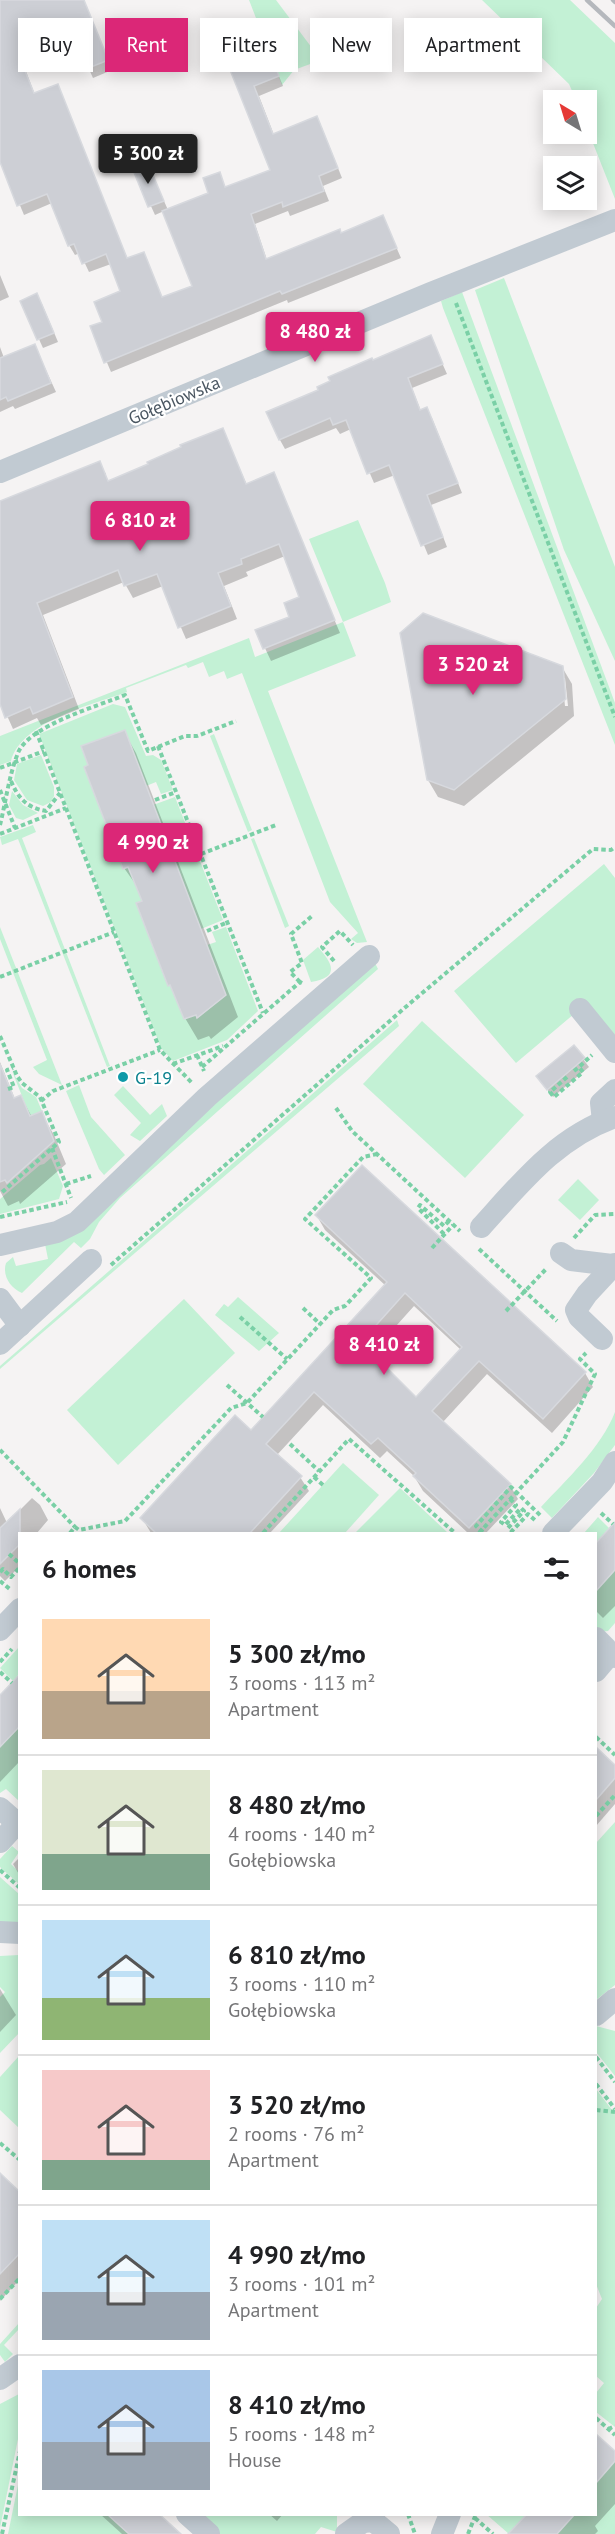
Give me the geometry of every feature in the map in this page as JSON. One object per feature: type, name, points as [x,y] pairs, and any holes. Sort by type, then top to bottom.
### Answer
[{"type":"street","name":"Gołębiowska","points":[[0,472],[449,286],[615,220]]},
{"type":"street","points":[[0,1245],[57,1232],[79,1220],[207,1097],[369,956]]},
{"type":"street","points":[[580,1009],[605,1053]]},
{"type":"street","points":[[473,1235],[541,1161],[563,1143],[609,1119],[601,1103],[615,1090]]},
{"type":"street","points":[[561,1253],[571,1260],[614,1264]]},
{"type":"street","points":[[0,1344],[100,1263]]},
{"type":"street","points":[[591,1342],[576,1310],[614,1264]]},
{"type":"street","points":[[0,1299],[20,1326]]},
{"type":"street","points":[[543,1530],[602,1482],[615,1462]]},
{"type":"street","points":[[0,1630],[17,1601]]},
{"type":"street","points":[[597,1669],[608,1646]]},
{"type":"street","points":[[0,1808],[18,1822],[0,1842]]},
{"type":"street","points":[[0,1932],[18,1933]]},
{"type":"street","points":[[597,2014],[615,1999]]},
{"type":"street","points":[[0,2379],[18,2366]]},
{"type":"street","points":[[189,2516],[209,2534]]},
{"type":"street","points":[[442,2534],[449,2516]]},
{"type":"street","points":[[346,2534],[363,2522],[376,2523]]},
{"type":"path","points":[[449,286],[615,717]]},
{"type":"path","points":[[0,825],[21,745],[36,731],[125,695],[148,750],[185,736],[197,736],[236,721]]},
{"type":"path","points":[[36,731],[160,1050],[207,1097]]},
{"type":"path","points":[[158,746],[263,1013]]},
{"type":"path","points":[[0,768],[44,751]]},
{"type":"path","points":[[11,781],[21,799],[30,807],[46,811]]},
{"type":"path","points":[[0,790],[15,828]]},
{"type":"path","points":[[155,800],[176,792]]},
{"type":"path","points":[[37,819],[60,793]]},
{"type":"path","points":[[0,834],[66,808]]},
{"type":"path","points":[[201,854],[276,825]]},
{"type":"path","points":[[100,1263],[593,849],[611,850],[615,847]]},
{"type":"path","points":[[300,982],[290,972],[302,963],[291,934],[312,916]]},
{"type":"path","points":[[207,931],[228,922]]},
{"type":"path","points":[[0,977],[114,932]]},
{"type":"path","points":[[0,1036],[22,1083],[40,1097],[58,1142],[0,1194]]},
{"type":"path","points":[[173,1064],[226,1045]]},
{"type":"path","points":[[41,1101],[53,1091],[160,1050]]},
{"type":"path","points":[[574,1071],[605,1053]]},
{"type":"path","points":[[567,1077],[550,1092],[554,1097],[583,1072],[579,1067]]},
{"type":"path","points":[[8,1089],[14,1087],[7,1070],[13,1068]]},
{"type":"path","points":[[336,1108],[352,1131],[453,1225],[473,1235],[564,1329]]},
{"type":"path","points":[[52,1148],[79,1220]]},
{"type":"path","points":[[0,1450],[79,1530],[125,1521],[231,1408],[247,1402],[333,1310],[345,1306],[371,1278],[305,1220],[363,1157],[377,1154]]},
{"type":"path","points":[[66,1184],[91,1176]]},
{"type":"path","points":[[444,1234],[418,1208],[420,1205],[444,1226],[449,1221]]},
{"type":"path","points":[[432,1248],[453,1225]]},
{"type":"path","points":[[506,1311],[517,1300]]},
{"type":"path","points":[[303,1308],[320,1324]]},
{"type":"path","points":[[240,1317],[287,1359]]},
{"type":"path","points":[[535,1510],[517,1493],[511,1487],[476,1526],[481,1532],[510,1499],[517,1493],[563,1443],[595,1374],[580,1359],[588,1352],[591,1342]]},
{"type":"path","points":[[227,1384],[263,1417]]},
{"type":"path","points":[[264,1532],[349,1439],[454,1532]]},
{"type":"path","points":[[290,1444],[320,1471]]},
{"type":"path","points":[[314,1477],[323,1485]]},
{"type":"path","points":[[510,1499],[516,1505],[501,1522],[505,1525],[521,1508],[524,1510],[508,1528],[512,1531],[528,1514],[543,1530]]},
{"type":"path","points":[[600,1512],[614,1524]]},
{"type":"path","points":[[71,1532],[75,1527]]},
{"type":"path","points":[[9,1554],[18,1564]]},
{"type":"path","points":[[0,1572],[3,1569],[11,1577],[18,1568]]},
{"type":"path","points":[[0,1581],[17,1601]]},
{"type":"path","points":[[0,1672],[12,1683]]},
{"type":"path","points":[[597,1738],[615,1755]]},
{"type":"path","points":[[597,1815],[615,1795]]},
{"type":"path","points":[[0,1870],[18,1886]]},
{"type":"path","points":[[597,2058],[615,2082]]},
{"type":"path","points":[[597,2085],[615,2111]]},
{"type":"path","points":[[597,2110],[615,2111]]},
{"type":"path","points":[[0,2143],[18,2158]]},
{"type":"path","points":[[0,2299],[18,2280]]},
{"type":"path","points":[[597,2419],[615,2435]]},
{"type":"path","points":[[597,2426],[602,2423]]},
{"type":"path","points":[[608,2429],[615,2426]]},
{"type":"path","points":[[2,2534],[18,2460]]},
{"type":"path","points":[[409,2516],[415,2534]]},
{"type":"path","points":[[468,2534],[476,2516],[493,2534]]},
{"type":"green space","points":[[249,0],[276,0],[290,18],[256,18]]},
{"type":"green space","points":[[482,0],[570,0],[615,43],[615,199],[593,144],[597,144],[597,90],[572,90],[569,84],[542,58],[542,18],[501,18]]},
{"type":"green space","points":[[298,29],[310,45],[310,64],[298,69]]},
{"type":"green space","points":[[277,72],[292,72],[282,85]]},
{"type":"green space","points":[[504,278],[615,567],[615,661],[564,550],[475,290]]},
{"type":"green space","points":[[462,292],[615,703],[615,745],[443,308],[441,301]]},
{"type":"green space","points":[[358,520],[391,602],[343,622],[309,539]]},
{"type":"green space","points":[[343,622],[356,656],[268,691],[367,942],[357,943],[351,939],[358,933],[330,902],[242,673],[227,679],[224,671],[209,677],[203,662],[188,668],[186,665],[126,688],[127,692],[77,709],[43,725],[18,747],[11,761],[0,765],[0,736],[249,638],[255,657]]},
{"type":"green space","points":[[113,704],[125,707],[146,756],[153,755],[161,760],[173,790],[161,794],[156,782],[146,786],[125,730],[81,747],[88,765],[84,768],[123,868],[128,867],[142,901],[137,903],[184,1019],[196,1015],[198,1018],[226,995],[207,945],[216,942],[212,932],[226,927],[258,1011],[227,1040],[173,1061],[161,1048],[39,734]]},
{"type":"green space","points":[[214,734],[252,830],[248,832],[210,736]]},
{"type":"green space","points":[[41,755],[54,787],[51,802],[43,806],[27,800],[14,780],[17,764]]},
{"type":"green space","points":[[12,791],[23,805],[38,813],[23,820],[16,818],[9,805]]},
{"type":"green space","points":[[175,797],[223,920],[201,929],[153,805]]},
{"type":"green space","points":[[33,825],[36,832],[22,838],[110,1066],[107,1067],[18,839],[2,845],[0,837]]},
{"type":"green space","points":[[254,838],[289,926],[285,928],[251,839]]},
{"type":"green space","points":[[604,864],[615,878],[615,1035],[587,1003],[516,1063],[454,991]]},
{"type":"green space","points":[[0,927],[62,1085],[39,1074],[33,1067],[47,1060],[0,939]]},
{"type":"green space","points":[[318,947],[331,969],[327,977],[311,982],[303,960]]},
{"type":"green space","points":[[375,963],[378,969],[120,1198],[81,1248],[74,1242],[22,1293],[11,1284],[5,1272],[6,1263],[13,1257],[16,1266],[48,1259],[45,1244]]},
{"type":"green space","points":[[397,1020],[399,1026],[0,1369],[0,1366]]},
{"type":"green space","points":[[422,1021],[524,1115],[465,1178],[363,1084]]},
{"type":"green space","points":[[12,1071],[22,1088],[36,1097],[42,1111],[20,1120],[26,1106]]},
{"type":"green space","points":[[79,1085],[91,1117],[125,1155],[104,1175],[99,1169],[66,1091]]},
{"type":"green space","points":[[123,1086],[150,1115],[162,1104],[167,1116],[140,1141],[130,1135],[141,1123],[114,1095]]},
{"type":"green space","points":[[51,1158],[63,1186],[59,1199],[0,1214],[0,1199]]},
{"type":"green space","points":[[578,1179],[599,1200],[580,1220],[558,1200]]},
{"type":"green space","points":[[238,1297],[279,1333],[259,1351],[215,1315],[224,1304],[228,1307]]},
{"type":"green space","points":[[184,1299],[235,1353],[118,1465],[67,1410]]},
{"type":"green space","points":[[615,1412],[615,1445],[594,1473],[552,1518],[541,1507],[592,1450]]},
{"type":"green space","points":[[343,1463],[379,1495],[346,1532],[280,1532]]},
{"type":"green space","points":[[400,1488],[447,1532],[356,1532]]},
{"type":"green space","points":[[598,1517],[609,1528],[597,1542],[597,1532],[585,1532]]},
{"type":"green space","points":[[615,1570],[615,1623],[608,1631],[599,1632],[597,1630],[597,1590]]},
{"type":"green space","points":[[18,1648],[18,1675],[13,1681],[0,1668]]},
{"type":"green space","points":[[18,1727],[18,1800],[6,1789],[0,1793],[0,1747]]},
{"type":"green space","points":[[615,1822],[615,1985],[597,1999],[597,1842]]},
{"type":"green space","points":[[12,1846],[18,1851],[11,1864],[18,1871],[18,1883],[0,1867],[0,1859]]},
{"type":"green space","points":[[0,1877],[18,1893],[18,1926],[0,1925]]},
{"type":"green space","points":[[18,1955],[18,2034],[0,2053],[0,1997],[5,1992],[0,1987],[0,1956]]},
{"type":"green space","points":[[597,2026],[615,2031],[615,2076],[597,2053]]},
{"type":"green space","points":[[18,2057],[18,2127],[0,2110],[0,2077]]},
{"type":"green space","points":[[597,2090],[615,2114],[615,2427],[597,2413],[597,2392],[604,2383],[597,2377],[597,2306],[602,2299],[597,2286]]},
{"type":"green space","points":[[18,2324],[18,2330],[4,2345],[13,2354],[5,2362],[0,2355],[0,2344]]},
{"type":"green space","points":[[18,2395],[18,2439],[0,2528],[0,2404]]},
{"type":"green space","points":[[615,2461],[615,2534],[557,2534],[573,2516],[597,2516],[597,2482]]},
{"type":"green space","points":[[18,2485],[18,2516],[109,2516],[129,2534],[8,2534]]},
{"type":"green space","points":[[199,2516],[337,2516],[337,2532],[321,2527],[315,2534],[218,2534]]},
{"type":"green space","points":[[488,2516],[525,2516],[521,2520],[524,2524],[515,2534],[509,2534]]},
{"type":"building","points":[[0,0],[84,0],[91,18],[18,18],[18,72],[25,72],[34,93],[58,84],[127,258],[144,252],[162,297],[192,286],[162,211],[208,193],[203,178],[220,172],[225,187],[270,170],[231,72],[277,72],[279,76],[254,86],[273,134],[317,116],[338,168],[319,176],[324,191],[283,207],[282,202],[251,214],[266,259],[340,229],[341,233],[383,215],[397,248],[282,294],[280,291],[104,363],[90,326],[102,322],[94,302],[120,291],[106,254],[82,264],[74,244],[68,246],[47,194],[17,206],[0,162]]},
{"type":"building","points":[[93,22],[105,52],[105,61],[93,66]]},
{"type":"building","points":[[148,163],[164,201],[148,207],[133,170]]},
{"type":"building","points":[[37,293],[54,333],[37,340],[20,301]]},
{"type":"building","points":[[431,335],[443,364],[408,378],[420,410],[427,407],[458,483],[427,495],[443,537],[421,546],[389,465],[367,474],[346,420],[333,425],[330,418],[279,440],[266,412],[318,390],[317,387],[330,381],[328,377]]},
{"type":"building","points":[[35,344],[51,383],[8,401],[6,397],[0,400],[0,358]]},
{"type":"building","points":[[223,428],[246,484],[274,472],[335,620],[263,649],[255,630],[289,617],[284,603],[299,597],[279,544],[241,559],[242,564],[218,573],[231,606],[178,628],[157,574],[124,586],[118,570],[37,603],[73,697],[33,714],[30,707],[5,718],[0,704],[0,501],[100,461],[108,481],[148,464],[147,462],[181,447],[180,445]]},
{"type":"building","points":[[423,613],[563,666],[566,699],[454,790],[427,780],[400,633]]},
{"type":"building","points":[[125,730],[226,995],[197,1018],[196,1015],[184,1019],[170,985],[168,986],[136,903],[142,901],[128,867],[123,869],[84,767],[88,765],[81,746]]},
{"type":"building","points":[[574,1045],[585,1058],[547,1090],[536,1076]]},
{"type":"building","points":[[0,1064],[14,1098],[21,1095],[30,1116],[42,1111],[54,1141],[7,1183],[5,1180],[0,1182]]},
{"type":"building","points":[[362,1165],[586,1372],[543,1419],[479,1361],[432,1411],[511,1484],[469,1528],[413,1476],[416,1473],[378,1438],[371,1444],[314,1392],[266,1444],[302,1476],[251,1532],[155,1532],[140,1518],[235,1415],[251,1430],[387,1282],[315,1215]],"holes":[[[405,1293],[462,1347],[416,1397],[361,1342]]]},
{"type":"building","points":[[20,1509],[18,1546],[0,1564],[0,1528]]},
{"type":"building","points":[[615,1522],[615,1570],[597,1590],[597,1542]]},
{"type":"building","points":[[18,1676],[18,1728],[0,1747],[0,1695]]},
{"type":"building","points":[[597,1748],[615,1765],[615,1778],[597,1799]]},
{"type":"building","points":[[0,2173],[18,2190],[18,2255],[0,2274]]},
{"type":"building","points":[[597,2435],[615,2451],[615,2461],[597,2482]]},
{"type":"building","points":[[109,2516],[161,2516],[181,2534],[129,2534]]},
{"type":"building","points":[[525,2516],[573,2516],[557,2534],[508,2534]]},
{"type":"railway","points":[[587,0],[615,26]]},
{"type":"place","name":"G-19","points":[[123,1077]]}]
